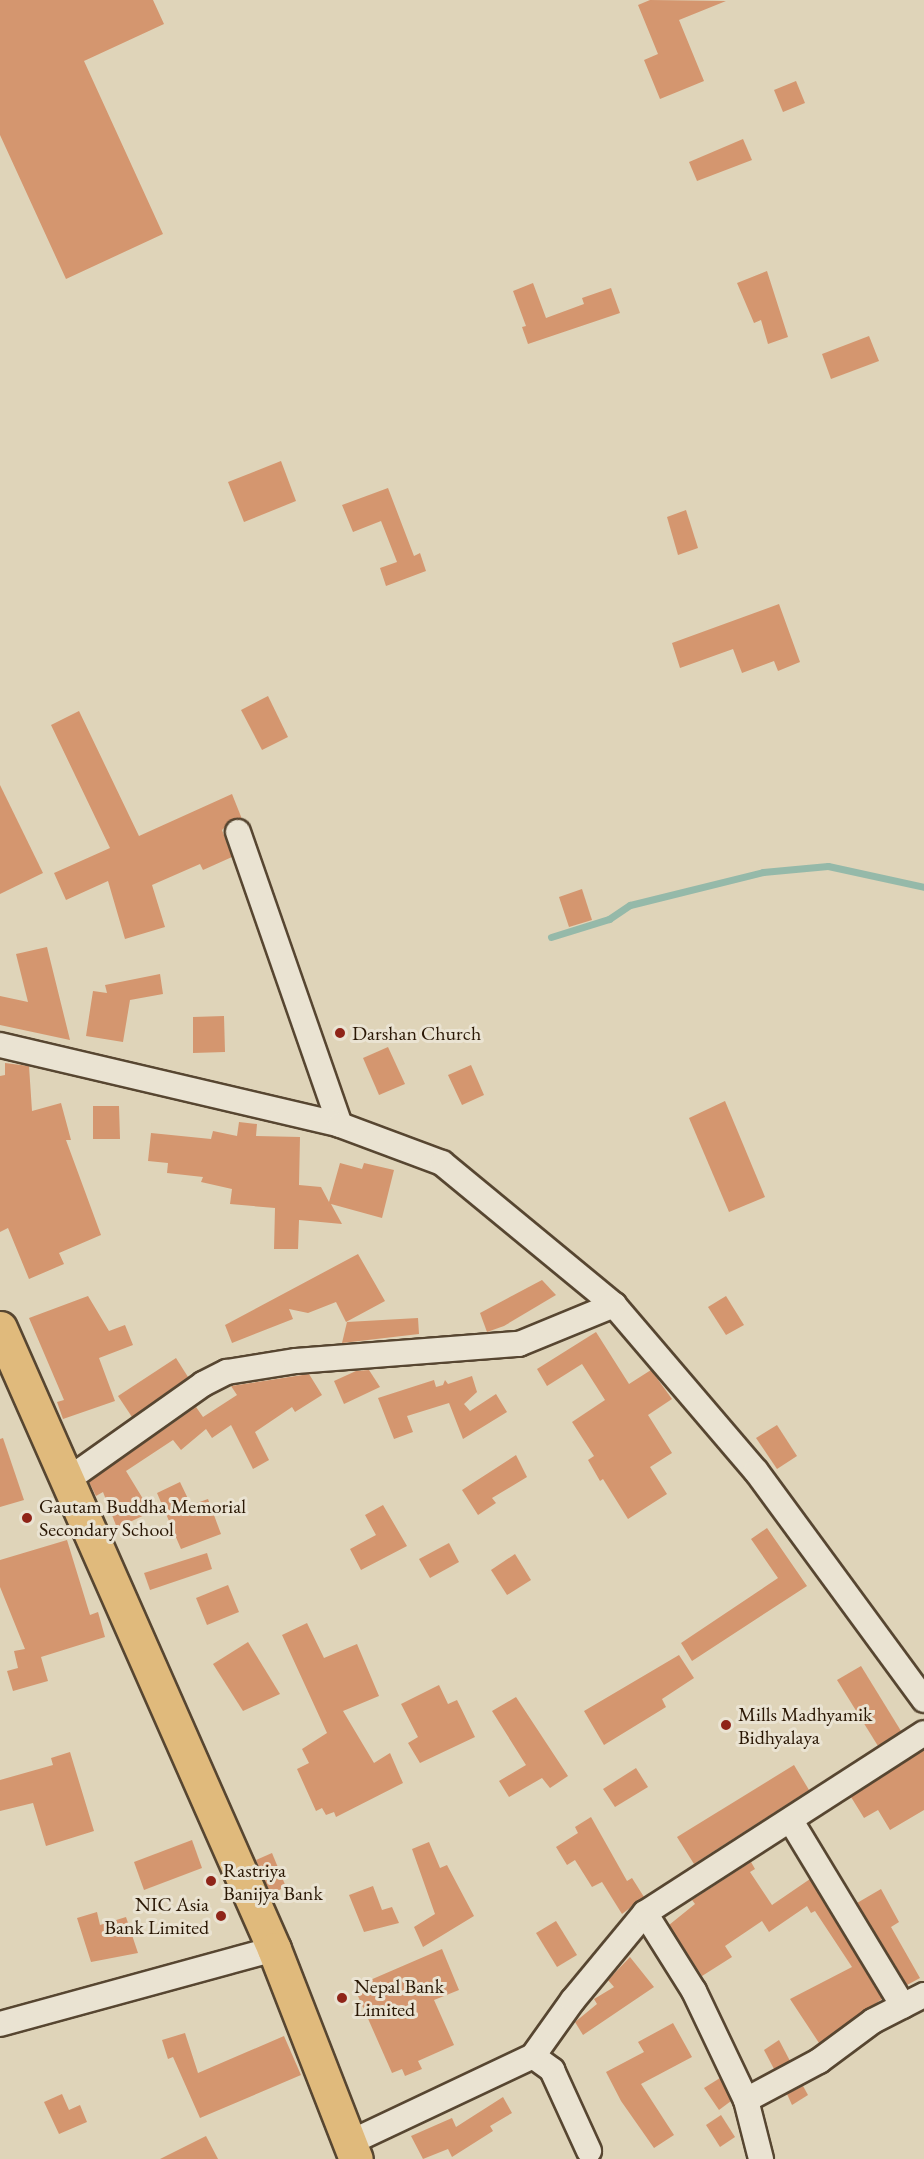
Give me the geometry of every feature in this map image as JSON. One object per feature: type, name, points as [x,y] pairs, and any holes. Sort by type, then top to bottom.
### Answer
[{"type":"main road","points":[[0,1328],[274,1949],[352,2151]]},
{"type":"street","points":[[238,832],[340,1125]]},
{"type":"street","points":[[0,1045],[340,1125],[442,1163],[614,1305],[756,1471],[924,1700]]},
{"type":"street","points":[[66,1481],[203,1383],[227,1372],[296,1361],[519,1344],[614,1305]]},
{"type":"street","points":[[352,2151],[534,2056],[573,2000],[645,1913],[791,1821],[924,1733]]},
{"type":"street","points":[[746,2100],[819,2061],[873,2021],[913,2000],[791,1821]]},
{"type":"street","points":[[645,1913],[694,1991],[746,2100],[761,2159]]},
{"type":"street","points":[[0,2024],[274,1949]]},
{"type":"street","points":[[534,2056],[552,2070],[589,2151]]},
{"type":"building","points":[[0,0],[153,0],[164,24],[84,61],[163,234],[66,279],[0,135]]},
{"type":"building","points":[[650,0],[726,1],[679,20],[704,81],[660,99],[644,60],[658,54],[638,5]]},
{"type":"building","points":[[796,81],[805,103],[783,112],[774,90]]},
{"type":"building","points":[[743,139],[752,160],[697,181],[689,162]]},
{"type":"building","points":[[767,271],[788,337],[768,344],[761,320],[754,323],[737,283]]},
{"type":"building","points":[[533,283],[546,318],[584,304],[582,298],[611,288],[620,313],[528,344],[522,327],[526,326],[513,291]]},
{"type":"building","points":[[869,336],[879,361],[831,379],[822,354]]},
{"type":"building","points":[[281,461],[296,501],[244,522],[228,482]]},
{"type":"building","points":[[388,488],[414,556],[420,553],[426,571],[386,586],[380,568],[397,562],[381,521],[353,532],[342,505]]},
{"type":"building","points":[[686,510],[698,548],[678,555],[667,517]]},
{"type":"building","points":[[779,604],[800,662],[778,671],[774,661],[742,673],[733,649],[680,668],[672,643]]},
{"type":"building","points":[[268,696],[288,737],[262,750],[241,710]]},
{"type":"building","points":[[79,711],[139,836],[232,794],[242,819],[233,819],[222,830],[232,857],[203,870],[200,864],[152,885],[165,927],[125,939],[108,881],[66,900],[54,873],[110,848],[51,725]]},
{"type":"building","points":[[0,785],[43,873],[0,894]]},
{"type":"building","points":[[582,889],[592,920],[569,927],[559,897]]},
{"type":"building","points":[[47,947],[70,1040],[0,1025],[0,996],[28,1002],[16,954]]},
{"type":"building","points":[[160,974],[163,994],[130,1000],[123,1042],[86,1036],[93,991],[107,993],[105,985]]},
{"type":"building","points":[[224,1016],[225,1052],[193,1053],[193,1017]]},
{"type":"building","points":[[388,1047],[405,1084],[379,1095],[363,1058]]},
{"type":"building","points":[[5,1063],[29,1066],[32,1111],[61,1103],[71,1140],[66,1140],[101,1235],[59,1253],[64,1264],[29,1279],[8,1228],[0,1232],[0,1076],[5,1075]]},
{"type":"building","points":[[471,1065],[484,1095],[462,1105],[448,1075]]},
{"type":"building","points":[[725,1101],[765,1197],[729,1212],[689,1118]]},
{"type":"building","points":[[93,1106],[119,1106],[120,1139],[93,1139]]},
{"type":"building","points":[[239,1122],[257,1124],[256,1136],[300,1137],[299,1185],[321,1187],[329,1202],[340,1163],[362,1169],[364,1163],[394,1170],[382,1218],[331,1204],[342,1224],[299,1220],[298,1249],[274,1249],[275,1208],[230,1204],[232,1189],[201,1182],[203,1177],[167,1173],[168,1163],[148,1161],[151,1133],[211,1139],[213,1131],[237,1136]]},
{"type":"building","points":[[358,1254],[385,1301],[346,1322],[336,1302],[308,1313],[289,1309],[293,1319],[232,1343],[225,1325]]},
{"type":"building","points":[[542,1280],[556,1295],[504,1326],[487,1332],[480,1313]]},
{"type":"building","points":[[88,1296],[109,1331],[125,1325],[133,1345],[99,1358],[115,1401],[63,1419],[57,1402],[64,1400],[29,1318]]},
{"type":"building","points":[[726,1296],[744,1325],[726,1335],[708,1307]]},
{"type":"building","points":[[418,1318],[419,1334],[342,1343],[347,1322]]},
{"type":"building","points":[[596,1332],[629,1384],[651,1370],[672,1399],[648,1415],[672,1453],[650,1467],[667,1494],[628,1519],[603,1479],[600,1481],[588,1460],[594,1456],[572,1422],[605,1400],[582,1364],[547,1386],[537,1369]]},
{"type":"building","points":[[176,1358],[188,1377],[132,1417],[118,1396]]},
{"type":"building","points":[[369,1370],[380,1387],[344,1404],[334,1381],[356,1371]]},
{"type":"building","points":[[309,1374],[322,1395],[295,1412],[292,1407],[255,1432],[269,1460],[253,1469],[231,1425],[212,1438],[206,1429],[181,1450],[173,1440],[126,1471],[151,1512],[117,1528],[103,1492],[96,1496],[89,1482],[196,1407],[203,1417],[237,1395],[231,1386]]},
{"type":"building","points":[[472,1376],[477,1392],[464,1404],[470,1411],[496,1394],[507,1412],[463,1439],[449,1403],[407,1416],[413,1432],[394,1439],[378,1398],[434,1380],[436,1387],[443,1385],[445,1380],[448,1384]]},
{"type":"building","points":[[777,1425],[797,1456],[777,1469],[756,1438]]},
{"type":"building","points":[[3,1438],[24,1500],[0,1507],[0,1439]]},
{"type":"building","points":[[516,1455],[527,1477],[492,1498],[496,1503],[478,1515],[462,1490]]},
{"type":"building","points":[[180,1482],[191,1505],[208,1499],[221,1534],[181,1549],[157,1493]]},
{"type":"building","points":[[383,1505],[407,1546],[361,1570],[350,1549],[376,1535],[365,1515]]},
{"type":"building","points":[[767,1528],[807,1586],[692,1661],[681,1643],[778,1578],[751,1539]]},
{"type":"building","points":[[67,1540],[90,1615],[98,1612],[105,1637],[41,1657],[48,1681],[13,1691],[7,1671],[18,1668],[14,1651],[25,1649],[0,1587],[0,1560]]},
{"type":"building","points":[[449,1543],[459,1562],[430,1578],[419,1559]]},
{"type":"building","points":[[207,1553],[212,1569],[150,1590],[144,1573]]},
{"type":"building","points":[[515,1554],[531,1580],[507,1595],[491,1570]]},
{"type":"building","points":[[228,1585],[239,1612],[207,1625],[196,1598]]},
{"type":"building","points":[[307,1623],[324,1658],[357,1644],[379,1696],[343,1711],[374,1763],[390,1753],[403,1783],[336,1817],[334,1812],[326,1815],[322,1808],[316,1811],[297,1769],[309,1763],[302,1749],[327,1733],[282,1635]]},
{"type":"building","points":[[248,1642],[280,1694],[243,1711],[213,1664]]},
{"type":"building","points":[[679,1655],[694,1678],[662,1699],[666,1707],[604,1745],[584,1711]]},
{"type":"building","points":[[861,1666],[901,1731],[878,1746],[837,1680]]},
{"type":"building","points":[[439,1685],[448,1704],[457,1700],[475,1737],[420,1763],[408,1743],[418,1737],[401,1704]]},
{"type":"building","points":[[516,1697],[568,1776],[550,1788],[542,1778],[509,1797],[499,1781],[526,1765],[492,1711]]},
{"type":"building","points":[[924,1750],[924,1810],[890,1830],[878,1810],[864,1818],[851,1797]]},
{"type":"building","points":[[70,1752],[94,1831],[46,1846],[33,1803],[0,1811],[0,1780],[53,1765],[51,1758]]},
{"type":"building","points":[[794,1765],[809,1790],[694,1864],[677,1837]]},
{"type":"building","points":[[636,1768],[648,1787],[615,1807],[603,1789]]},
{"type":"building","points":[[591,1817],[627,1881],[632,1878],[644,1897],[622,1914],[602,1882],[592,1887],[575,1860],[567,1865],[556,1847],[578,1833],[575,1827]]},
{"type":"building","points":[[192,1840],[202,1868],[144,1890],[134,1862]]},
{"type":"building","points":[[429,1842],[440,1868],[447,1865],[474,1916],[423,1947],[414,1927],[435,1914],[412,1849]]},
{"type":"building","points":[[272,1853],[286,1887],[270,1894],[256,1860]]},
{"type":"building","points":[[751,1862],[755,1869],[750,1872],[772,1905],[810,1879],[882,1999],[819,2043],[790,1999],[852,1967],[815,1911],[811,1913],[807,1906],[769,1932],[762,1921],[725,1946],[732,1957],[702,1976],[669,1925],[695,1904],[692,1900]]},
{"type":"building","points":[[373,1886],[382,1910],[392,1907],[399,1923],[364,1932],[349,1895]]},
{"type":"building","points":[[881,1889],[899,1922],[891,1927],[920,1978],[907,1985],[857,1903]]},
{"type":"building","points":[[97,1912],[100,1925],[126,1917],[138,1953],[91,1962],[77,1918]]},
{"type":"building","points":[[556,1921],[577,1955],[557,1967],[536,1933]]},
{"type":"building","points":[[442,1949],[459,1990],[434,2000],[454,2045],[418,2061],[422,2069],[405,2076],[402,2069],[392,2073],[354,1987]]},
{"type":"building","points":[[630,1957],[654,1987],[583,2035],[575,2022],[597,2004],[594,1999],[614,1987],[608,1980]]},
{"type":"building","points":[[673,2023],[692,2057],[641,2084],[674,2135],[654,2148],[621,2101],[606,2072],[644,2052],[638,2042]]},
{"type":"building","points":[[185,2033],[198,2073],[284,2036],[301,2075],[200,2118],[173,2057],[168,2059],[162,2040]]},
{"type":"building","points":[[779,2040],[790,2061],[774,2069],[764,2050]]},
{"type":"building","points":[[720,2078],[731,2101],[719,2110],[704,2088]]},
{"type":"building","points":[[803,2086],[808,2095],[792,2105],[787,2094]]},
{"type":"building","points":[[62,2094],[69,2110],[80,2105],[87,2122],[59,2134],[44,2102]]},
{"type":"building","points":[[503,2097],[512,2113],[490,2126],[493,2131],[452,2157],[448,2149],[423,2159],[411,2136],[452,2118],[456,2127]]},
{"type":"building","points":[[721,2115],[735,2137],[720,2147],[706,2125]]},
{"type":"building","points":[[206,2136],[218,2159],[160,2159]]},
{"type":"waterway","points":[[551,937],[609,919],[630,905],[763,872],[828,866],[924,887]]},
{"type":"place","name":"Darshan Church","points":[[340,1033]]},
{"type":"place","name":"Gautam Buddha Memorial Secondary School","points":[[27,1518]]},
{"type":"place","name":"Mills Madhyamik Bidhyalaya","points":[[726,1725]]},
{"type":"place","name":"Rastriya Banijya Bank","points":[[211,1881]]},
{"type":"place","name":"NIC Asia Bank Limited","points":[[221,1916]]},
{"type":"place","name":"Nepal Bank Limited","points":[[342,1998]]}]
